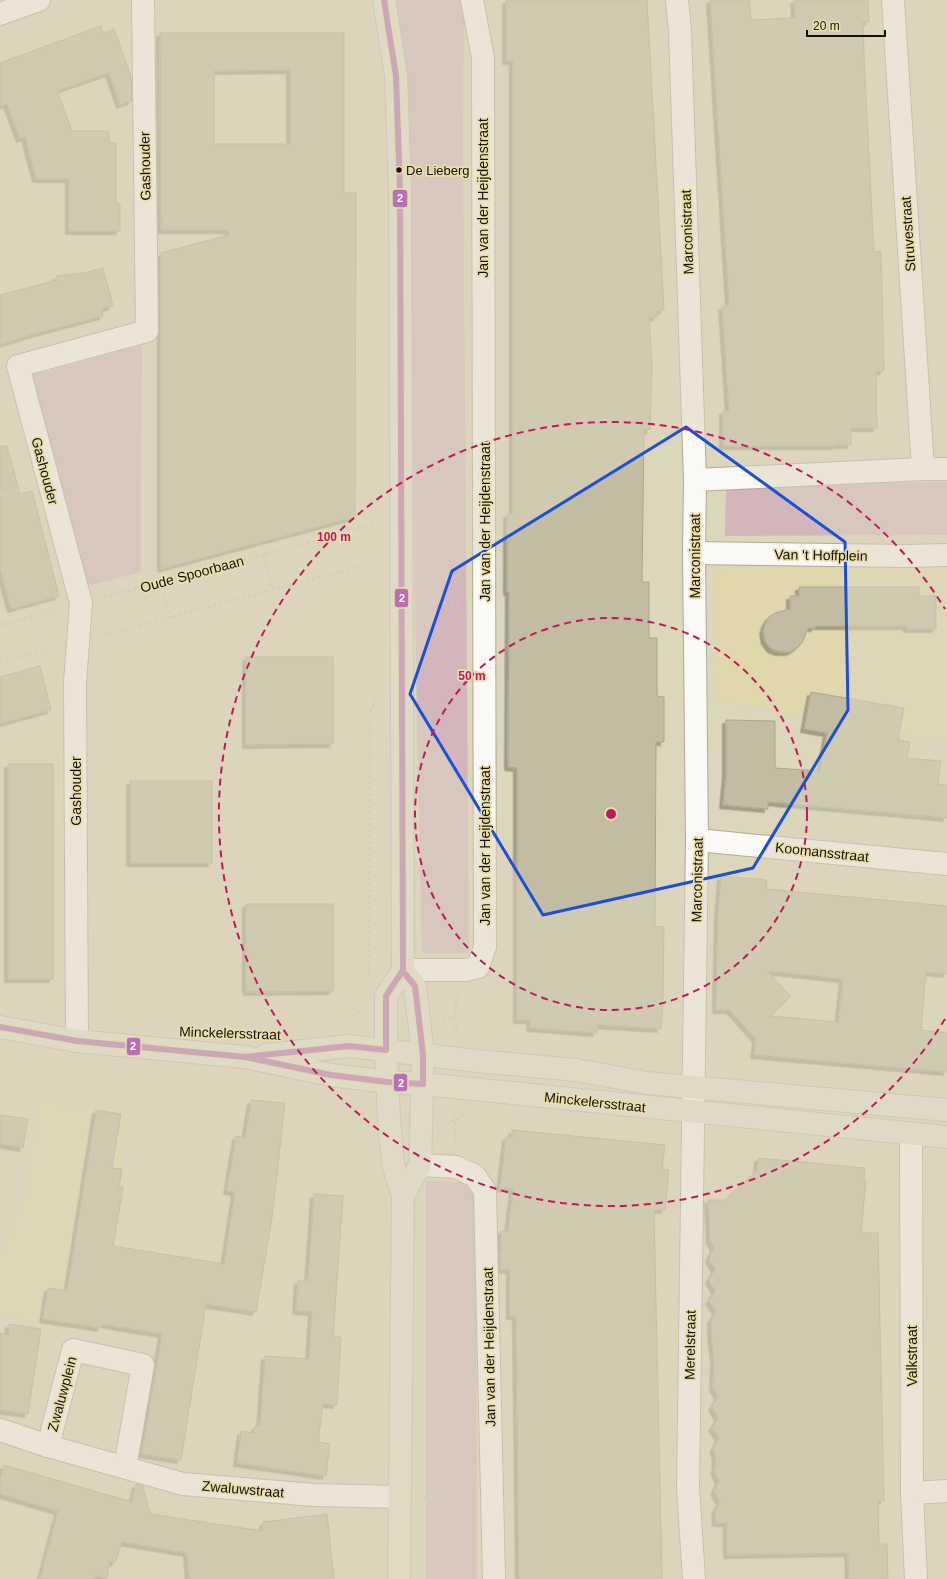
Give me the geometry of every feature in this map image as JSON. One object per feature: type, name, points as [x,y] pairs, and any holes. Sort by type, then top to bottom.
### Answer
[{"type":"main road","points":[[384,0],[396,76],[400,191],[403,970],[386,996],[386,1082],[393,1164],[404,1196],[399,1579]]},
{"type":"main road","points":[[403,970],[415,986],[423,1055],[420,1165],[404,1196]]},
{"type":"main road","name":"Minckelersstraat","points":[[0,1028],[77,1041],[245,1057],[331,1075],[386,1082],[423,1084],[947,1137]]},
{"type":"main road","name":"Minckelersstraat","points":[[245,1057],[350,1046],[423,1055],[576,1070],[647,1083],[947,1110]]},
{"type":"street","points":[[0,14],[39,0]]},
{"type":"street","name":"Gashouder","points":[[77,1041],[75,682],[81,604],[9,368],[147,331],[143,0]]},
{"type":"street","name":"Jan van der Heijdenstraat","points":[[403,970],[472,969],[478,967],[485,947],[483,58],[472,0]]},
{"type":"street","name":"Marconistraat","points":[[677,0],[681,47],[695,480],[694,553],[697,840],[693,1112]]},
{"type":"street","name":"Struvestraat","points":[[893,0],[923,469]]},
{"type":"street","points":[[695,480],[923,469],[947,470]]},
{"type":"street","name":"Van 't Hoffplein","points":[[694,553],[906,556],[947,555]]},
{"type":"street","name":"Koomansstraat","points":[[697,840],[947,864]]},
{"type":"street","name":"Merelstraat","points":[[693,1112],[688,1488],[694,1579]]},
{"type":"street","name":"Valkstraat","points":[[911,1134],[912,1492],[916,1579]]},
{"type":"street","name":"Jan van der Heijdenstraat","points":[[420,1165],[456,1167],[475,1176],[485,1192],[494,1579]]},
{"type":"street","name":"Zwaluwplein","points":[[48,1446],[73,1350],[143,1365],[126,1467]]},
{"type":"street","name":"Zwaluwstraat","points":[[0,1430],[48,1446],[183,1484],[314,1496],[400,1498]]},
{"type":"street","points":[[912,1492],[947,1491]]},
{"type":"path","points":[[400,191],[483,193]]},
{"type":"path","name":"Oude Spoorbaan","points":[[0,625],[383,522]]},
{"type":"path","points":[[264,554],[272,590]]},
{"type":"path","points":[[0,662],[383,560]]},
{"type":"path","points":[[159,582],[171,617]]},
{"type":"path","points":[[401,603],[485,603]]},
{"type":"path","points":[[343,1023],[357,1013],[386,1014]]},
{"type":"path","points":[[419,1016],[455,1018]]},
{"type":"path","points":[[400,1498],[493,1498]]},
{"type":"highlighted area","points":[[686,427],[845,542],[848,710],[753,868],[543,915],[410,694],[452,571]]},
{"type":"shaded area","points":[[396,0],[463,0],[464,8],[463,139],[469,953],[422,953],[417,724],[408,82]]},
{"type":"shaded area","points":[[142,345],[141,572],[84,587],[30,376]]},
{"type":"shaded area","points":[[947,482],[947,535],[725,536],[726,484]]},
{"type":"shaded area","points":[[947,564],[947,742],[715,700],[714,576],[721,568]]},
{"type":"shaded area","points":[[38,1101],[130,1114],[101,1333],[0,1316],[0,1252],[23,1199]]},
{"type":"shaded area","points":[[426,1181],[462,1182],[473,1193],[476,1223],[477,1579],[426,1579]]},
{"type":"building","points":[[506,0],[647,0],[664,310],[657,311],[657,317],[649,318],[652,366],[650,430],[644,430],[642,582],[649,582],[649,638],[657,638],[657,696],[664,697],[664,742],[656,742],[655,926],[664,927],[663,1002],[661,1029],[597,1025],[597,1033],[530,1028],[530,1020],[517,1020],[517,768],[508,767],[509,592],[507,592],[507,514],[513,514],[513,61],[506,61]]},
{"type":"building","points":[[710,0],[749,0],[751,20],[795,18],[794,0],[868,0],[869,22],[863,22],[865,79],[874,252],[881,252],[884,371],[876,371],[877,428],[851,428],[851,445],[723,446],[723,411],[729,411],[722,306],[728,306],[729,303]]},
{"type":"building","points":[[101,26],[103,33],[114,29],[131,77],[132,101],[120,105],[109,73],[57,91],[72,131],[109,131],[109,143],[116,143],[116,204],[120,204],[120,231],[69,231],[69,179],[36,179],[25,137],[20,139],[7,104],[0,107],[0,63]]},
{"type":"building","points":[[160,33],[344,33],[344,193],[356,193],[355,517],[161,569],[161,253],[229,235],[228,230],[161,230]],"holes":[[[290,70],[290,144],[214,144],[214,71]]]},
{"type":"building","points":[[103,268],[113,306],[102,309],[103,316],[31,335],[0,345],[0,295],[57,280],[56,276],[84,273]]},
{"type":"building","points":[[0,446],[7,446],[20,494],[32,491],[59,596],[11,609],[0,569]]},
{"type":"building","points":[[799,587],[919,587],[919,596],[936,596],[936,629],[907,629],[907,626],[815,626],[815,628],[808,628],[802,643],[790,652],[779,652],[771,649],[765,641],[763,631],[765,624],[769,617],[775,613],[790,609],[790,596],[799,596]]},
{"type":"building","points":[[246,657],[333,657],[333,744],[246,745]]},
{"type":"building","points":[[40,666],[51,710],[0,724],[0,677]]},
{"type":"building","points":[[811,692],[904,708],[898,740],[910,742],[907,758],[941,761],[938,784],[947,785],[947,818],[768,802],[768,809],[723,805],[726,773],[726,720],[775,721],[775,768],[820,771],[827,733],[804,729]]},
{"type":"building","points":[[8,764],[53,764],[53,979],[8,979]]},
{"type":"building","points":[[130,781],[212,781],[212,863],[130,863]]},
{"type":"building","points":[[721,876],[767,880],[766,889],[947,906],[947,974],[926,972],[921,1030],[947,1033],[947,1072],[754,1055],[756,1039],[730,1010],[716,1010],[718,916]],"holes":[[[767,971],[843,979],[838,1022],[770,1016],[791,996]]]},
{"type":"building","points":[[246,904],[333,904],[333,991],[246,992]]},
{"type":"building","points":[[251,1100],[285,1103],[272,1218],[256,1312],[206,1304],[181,1460],[142,1454],[162,1334],[102,1324],[101,1328],[43,1319],[48,1288],[67,1291],[96,1110],[121,1114],[112,1168],[122,1169],[119,1187],[123,1187],[113,1246],[224,1264],[235,1192],[227,1191],[236,1136],[245,1138]]},
{"type":"building","points":[[0,1115],[28,1119],[23,1148],[0,1144]]},
{"type":"building","points":[[512,1130],[665,1145],[662,1170],[669,1170],[665,1210],[654,1210],[662,1579],[519,1579],[516,1316],[510,1316],[510,1270],[500,1270],[501,1231],[508,1231],[513,1189],[500,1188],[506,1137],[512,1137]]},
{"type":"building","points":[[758,1158],[865,1168],[864,1180],[866,1181],[861,1233],[878,1233],[884,1501],[878,1501],[879,1544],[887,1544],[888,1579],[849,1579],[848,1553],[727,1555],[727,1523],[716,1523],[715,1511],[720,1502],[714,1491],[719,1481],[714,1470],[716,1466],[715,1453],[713,1449],[719,1438],[712,1428],[718,1418],[712,1407],[718,1396],[713,1388],[714,1360],[711,1320],[716,1311],[709,1301],[715,1291],[709,1280],[715,1269],[709,1259],[714,1248],[710,1240],[708,1200],[725,1200],[757,1171]]},
{"type":"building","points":[[314,1194],[343,1196],[333,1336],[341,1337],[337,1405],[323,1404],[318,1442],[330,1444],[326,1476],[237,1463],[241,1431],[254,1433],[255,1426],[260,1426],[265,1356],[309,1359],[312,1312],[296,1311],[298,1281],[308,1281]]},
{"type":"building","points":[[9,1324],[41,1329],[28,1414],[0,1410],[0,1333],[8,1335]]},
{"type":"building","points":[[4,1465],[132,1502],[136,1484],[143,1486],[150,1514],[263,1531],[263,1522],[327,1514],[334,1579],[189,1579],[187,1553],[122,1542],[115,1563],[109,1561],[107,1579],[95,1576],[94,1579],[40,1579],[58,1511],[0,1494],[0,1479]]},
{"type":"transit line","name":"2","points":[[245,1057],[349,1046],[386,1050],[386,996],[403,970],[400,191],[396,76],[384,0]]},
{"type":"transit line","name":"2","points":[[0,1027],[77,1041],[245,1057],[331,1075],[387,1082],[423,1084],[423,1055],[415,986],[406,975]]},
{"type":"place","name":"De Lieberg","points":[[399,170]]}]
